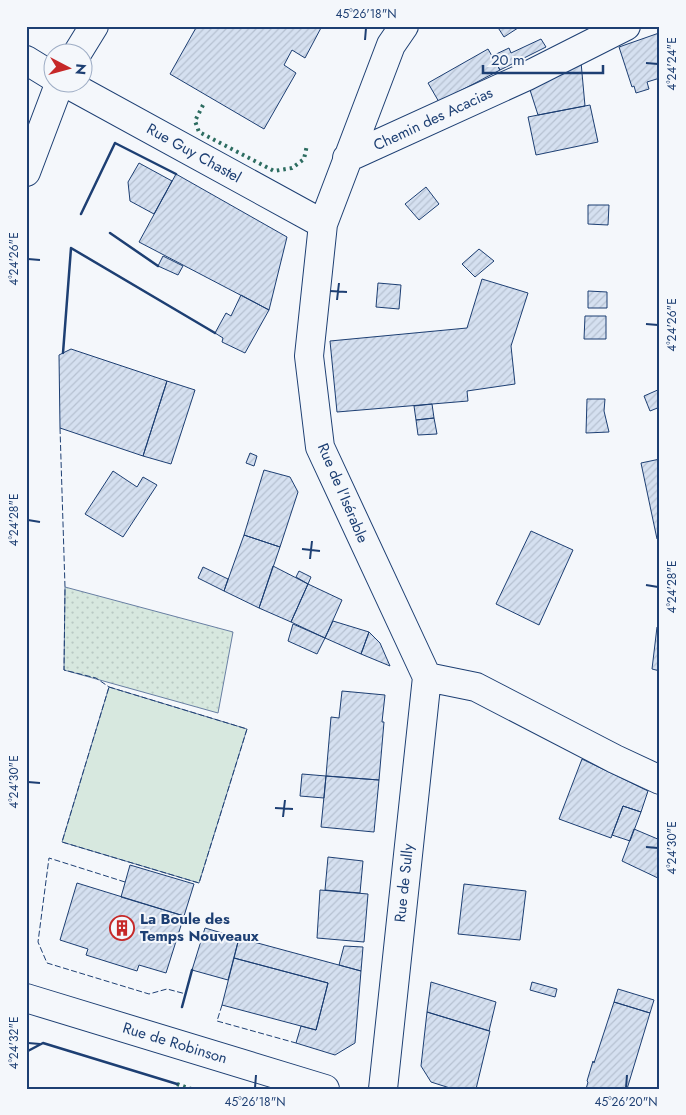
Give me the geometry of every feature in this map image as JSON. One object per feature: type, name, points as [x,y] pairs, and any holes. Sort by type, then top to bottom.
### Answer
[{"type":"street","points":[[84,42],[94,26]]},
{"type":"street","name":"Rue de l'Isérable","points":[[404,26],[391,45],[323,224],[309,356],[320,447],[427,677]]},
{"type":"street","name":"Chemin des Acacias","points":[[348,158],[527,76],[626,26]]},
{"type":"street","points":[[26,60],[42,70]]},
{"type":"street","points":[[26,172],[56,92]]},
{"type":"street","name":"Rue Guy Chastel","points":[[82,92],[323,224]]},
{"type":"street","points":[[427,677],[476,686],[615,759],[660,780]]},
{"type":"street","name":"Rue de Sully","points":[[383,1089],[427,677]]},
{"type":"street","name":"Rue de Robinson","points":[[26,998],[324,1089]]},
{"type":"shaded area","points":[[65,587],[233,632],[218,713],[64,670]]},
{"type":"shaded area","points":[[109,687],[247,729],[199,883],[62,842]]},
{"type":"building","points":[[197,26],[322,26],[305,58],[292,50],[284,65],[296,73],[264,129],[170,74]]},
{"type":"building","points":[[497,26],[521,26],[504,37]]},
{"type":"building","points":[[660,33],[660,78],[647,82],[649,89],[636,93],[634,86],[632,87],[619,47]]},
{"type":"building","points":[[541,39],[546,47],[500,70],[492,56],[509,48],[511,53]]},
{"type":"building","points":[[488,49],[500,70],[439,102],[428,83]]},
{"type":"building","points":[[581,62],[585,106],[538,115],[530,90]]},
{"type":"building","points":[[590,105],[598,142],[536,155],[528,117]]},
{"type":"building","points":[[139,163],[172,181],[154,214],[130,201],[128,182]]},
{"type":"building","points":[[176,174],[287,237],[269,310],[139,242]]},
{"type":"building","points":[[426,187],[439,204],[419,220],[405,204]]},
{"type":"building","points":[[588,205],[609,205],[608,225],[588,224]]},
{"type":"building","points":[[479,249],[494,261],[475,277],[462,264]]},
{"type":"building","points":[[163,256],[183,266],[178,275],[158,266]]},
{"type":"building","points":[[482,279],[528,293],[511,346],[515,384],[467,391],[468,401],[337,412],[330,341],[467,328]]},
{"type":"building","points":[[378,283],[401,285],[399,309],[376,307]]},
{"type":"building","points":[[588,291],[607,292],[607,308],[588,308]]},
{"type":"building","points":[[241,295],[269,310],[245,353],[222,342],[223,338],[215,333],[226,313],[231,316]]},
{"type":"building","points":[[585,316],[606,316],[606,339],[584,339]]},
{"type":"building","points":[[71,349],[167,381],[143,456],[60,428],[59,355]]},
{"type":"building","points":[[167,381],[195,390],[171,464],[143,456]]},
{"type":"building","points":[[660,389],[660,407],[650,411],[644,396]]},
{"type":"building","points":[[587,399],[605,399],[604,411],[609,432],[586,433]]},
{"type":"building","points":[[432,404],[434,418],[416,420],[414,406]]},
{"type":"building","points":[[434,418],[437,434],[418,435],[416,420]]},
{"type":"building","points":[[250,453],[257,456],[254,466],[246,463]]},
{"type":"building","points":[[660,459],[660,538],[657,539],[641,463]]},
{"type":"building","points":[[264,470],[290,477],[298,492],[280,547],[244,535]]},
{"type":"building","points":[[113,471],[137,487],[143,477],[157,485],[123,537],[85,514]]},
{"type":"building","points":[[531,531],[573,550],[539,625],[496,604]]},
{"type":"building","points":[[244,535],[280,547],[259,608],[224,591]]},
{"type":"building","points":[[273,566],[308,584],[291,622],[259,608]]},
{"type":"building","points":[[203,567],[228,579],[224,591],[198,578]]},
{"type":"building","points":[[299,571],[311,577],[308,584],[296,577]]},
{"type":"building","points":[[308,584],[342,600],[325,638],[291,622]]},
{"type":"building","points":[[333,621],[369,632],[361,654],[325,638]]},
{"type":"building","points":[[293,624],[325,638],[317,654],[288,641]]},
{"type":"building","points":[[657,627],[660,627],[660,671],[652,669]]},
{"type":"building","points":[[369,632],[380,643],[390,666],[361,654]]},
{"type":"building","points":[[342,691],[385,695],[379,780],[326,776],[331,717],[339,718]]},
{"type":"building","points":[[582,759],[648,791],[641,812],[623,806],[611,838],[559,819]]},
{"type":"building","points":[[302,774],[326,776],[324,798],[300,796]]},
{"type":"building","points":[[326,776],[379,780],[374,832],[321,827]]},
{"type":"building","points":[[623,806],[641,812],[630,841],[612,835]]},
{"type":"building","points":[[634,829],[660,840],[660,879],[622,861]]},
{"type":"building","points":[[328,857],[363,861],[360,893],[325,890]]},
{"type":"building","points":[[130,865],[194,884],[184,916],[121,897]]},
{"type":"building","name":"La Boule des Temps Nouveaux","points":[[77,883],[184,916],[166,973],[139,965],[137,971],[86,955],[88,949],[60,940]]},
{"type":"building","points":[[464,884],[526,891],[520,940],[458,934]]},
{"type":"building","points":[[320,890],[368,894],[364,942],[317,938]]},
{"type":"building","points":[[205,928],[239,938],[228,980],[192,970]]},
{"type":"building","points":[[239,938],[361,971],[355,1043],[335,1055],[296,1043],[301,1026],[316,1030],[328,983],[234,958]]},
{"type":"building","points":[[344,946],[363,947],[361,971],[339,965]]},
{"type":"building","points":[[234,958],[328,983],[316,1030],[222,1005]]},
{"type":"building","points":[[431,982],[496,1002],[489,1031],[427,1012]]},
{"type":"building","points":[[532,982],[557,989],[555,997],[530,990]]},
{"type":"building","points":[[618,989],[654,1000],[650,1013],[614,1002]]},
{"type":"building","points":[[614,1002],[650,1013],[627,1089],[586,1089],[593,1061],[594,1063]]},
{"type":"building","points":[[427,1012],[490,1031],[476,1089],[453,1089],[431,1082],[421,1066]]},
{"type":"hedge","points":[[203,105],[195,121],[199,132],[274,171],[292,168],[304,159],[307,145]]},
{"type":"hedge","points":[[177,1084],[191,1089]]},
{"type":"fence","points":[[60,428],[65,587],[64,670],[96,678],[109,687]]},
{"type":"fence","points":[[109,687],[247,729],[199,883],[62,842],[109,687]]},
{"type":"fence","points":[[125,882],[49,858],[38,942],[47,963],[149,994],[167,989],[186,994]]},
{"type":"fence","points":[[222,1005],[217,1021],[296,1043]]},
{"type":"wall","points":[[81,214],[115,143],[176,174]]},
{"type":"wall","points":[[110,233],[158,266]]},
{"type":"wall","points":[[63,353],[71,248],[215,333]]},
{"type":"wall","points":[[182,1007],[192,970]]},
{"type":"wall","points":[[26,1052],[43,1043],[177,1084]]},
{"type":"place","name":"La Boule des Temps Nouveaux","points":[[122,928]]}]
